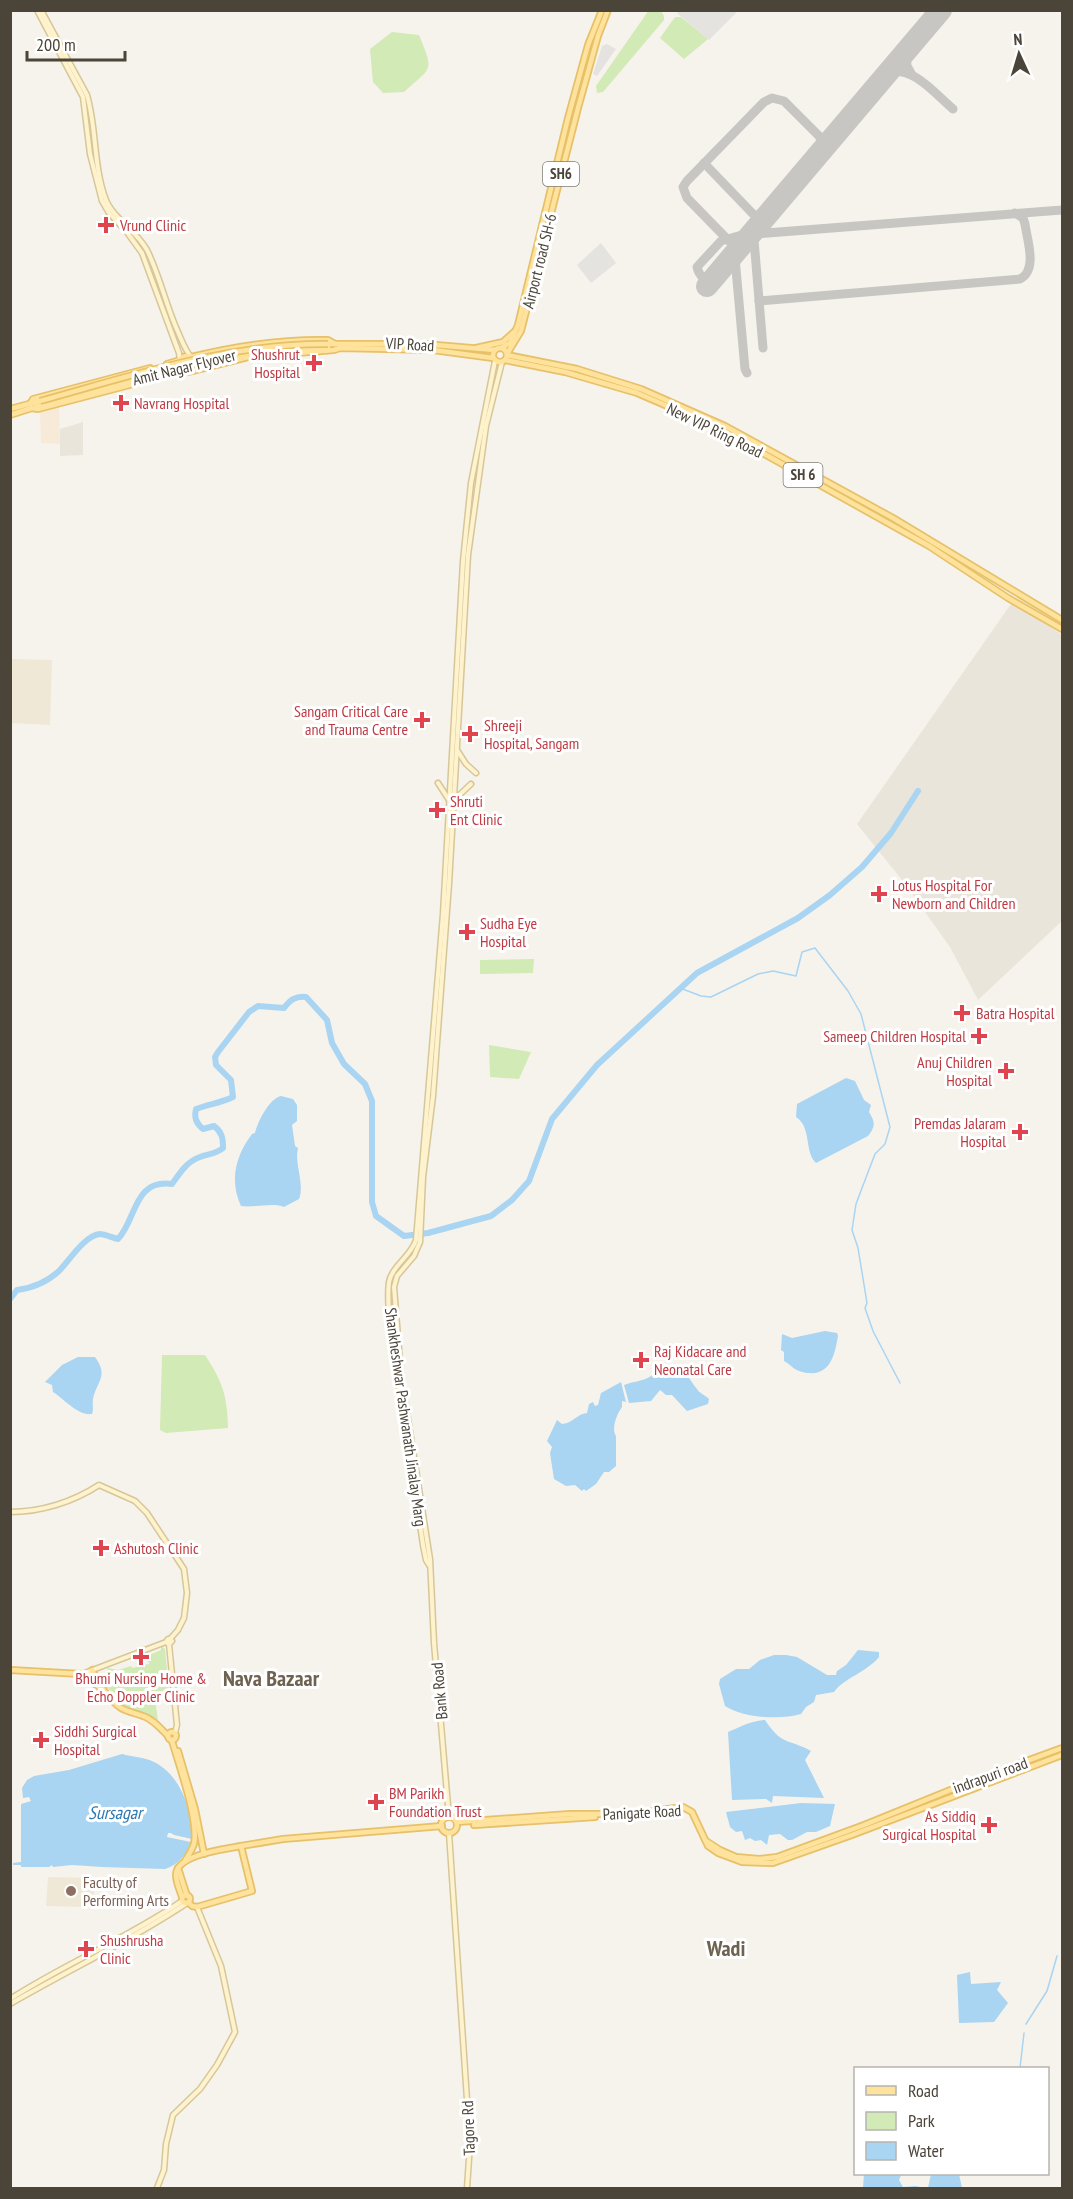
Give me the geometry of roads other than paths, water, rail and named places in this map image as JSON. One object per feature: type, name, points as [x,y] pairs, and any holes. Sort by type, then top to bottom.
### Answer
[{"type":"main road","points":[[37,10],[82,97],[90,154],[102,201],[142,253],[179,353],[179,365],[183,371]]},
{"type":"main road","points":[[42,10],[87,95],[95,157],[106,199],[147,250],[168,310],[186,351],[195,362],[192,371]]},
{"type":"main road","name":"SH6","points":[[506,358],[515,338],[588,45],[602,10]]},
{"type":"main road","name":"Airport road SH-6","points":[[515,338],[526,312],[588,70],[608,10]]},
{"type":"main road","points":[[582,69],[588,70]]},
{"type":"main road","points":[[470,349],[503,342],[516,329]]},
{"type":"main road","points":[[418,1222],[456,749],[464,609],[476,491],[486,426],[506,358],[501,348],[507,346],[515,338]]},
{"type":"main road","points":[[31,406],[33,399],[180,360],[186,356],[191,357],[241,345],[271,342],[328,340],[335,344]]},
{"type":"main road","name":"VIP Road","points":[[335,344],[424,344],[486,351],[501,348]]},
{"type":"main road","name":"Amit Nagar Flyover","points":[[328,346],[335,344]]},
{"type":"main road","name":"Amit Nagar Flyover","points":[[31,406],[220,353],[283,345],[340,348]]},
{"type":"main road","points":[[10,409],[31,406],[38,409],[183,371],[192,371],[248,357],[340,348]]},
{"type":"main road","name":"VIP Road","points":[[340,348],[433,350],[494,360],[506,358]]},
{"type":"main road","points":[[418,1222],[433,1096],[465,537],[473,473],[495,350]]},
{"type":"main road","name":"New VIP Ring Road","points":[[506,358],[524,359],[581,370],[645,390],[725,426],[928,546],[1008,598],[1062,629]]},
{"type":"main road","name":"New VIP Ring Road","points":[[506,358],[637,393],[716,427],[894,518],[1062,620]]},
{"type":"main road","points":[[10,415],[31,406]]},
{"type":"main road","points":[[456,749],[466,764],[476,773]]},
{"type":"main road","points":[[438,783],[451,800]]},
{"type":"main road","points":[[451,800],[471,784]]},
{"type":"main road","points":[[428,1096],[433,1096]]},
{"type":"main road","name":"Bank Road","points":[[418,1222],[418,1241],[414,1256],[395,1279],[394,1293],[401,1374],[430,1559],[449,1817]]},
{"type":"main road","points":[[10,1512],[44,1508],[99,1485],[135,1501],[147,1513],[184,1569],[187,1593],[184,1618],[169,1642],[81,1674],[10,1670]]},
{"type":"main road","points":[[169,1642],[177,1725],[173,1737],[194,1831],[194,1845],[178,1868],[185,1900],[197,1907],[252,1891],[242,1846]]},
{"type":"main road","points":[[92,1670],[101,1688]]},
{"type":"main road","points":[[81,1674],[101,1688],[119,1707],[130,1713],[145,1716],[173,1737],[195,1809],[204,1854]]},
{"type":"main road","name":"indrapuri road","points":[[851,1833],[981,1778],[1062,1748]]},
{"type":"main road","name":"indrapuri road","points":[[851,1833],[1062,1755]]},
{"type":"main road","name":"Panigate Road","points":[[457,1824],[550,1815],[632,1814],[683,1807],[690,1811],[705,1840]]},
{"type":"main road","points":[[457,1824],[629,1817],[676,1810],[690,1811]]},
{"type":"main road","points":[[449,1817],[454,1818],[457,1824],[455,1831],[449,1833],[445,1832],[442,1826],[443,1821],[449,1817]]},
{"type":"main road","points":[[185,1861],[204,1854],[283,1839],[442,1826]]},
{"type":"main road","name":"Tagore Rd","points":[[449,1833],[470,2144],[467,2188]]},
{"type":"main road","points":[[705,1840],[736,1857],[770,1859],[851,1833]]},
{"type":"main road","points":[[705,1840],[708,1846],[729,1858],[764,1864],[776,1863],[851,1833]]},
{"type":"main road","points":[[10,2004],[53,1976],[146,1930],[185,1900]]},
{"type":"main road","points":[[157,2188],[164,2170],[172,2115],[200,2089],[218,2065],[235,2032],[221,1966],[197,1907]]},
{"type":"main road","points":[[10,1999],[45,1981]]},
{"type":"water","points":[[846,1078],[855,1081],[864,1100],[871,1105],[869,1112],[873,1127],[868,1136],[816,1163],[810,1153],[804,1127],[796,1117],[797,1104]]},
{"type":"water","points":[[281,1096],[293,1099],[297,1105],[297,1121],[292,1125],[295,1146],[298,1148],[297,1160],[301,1187],[299,1199],[284,1207],[241,1206],[235,1187],[238,1159],[246,1142],[255,1133],[265,1111],[272,1101]]},
{"type":"water","points":[[825,1331],[837,1333],[838,1336],[831,1362],[827,1367],[816,1373],[809,1373],[795,1369],[784,1361],[784,1352],[781,1350],[782,1334],[792,1338]]},
{"type":"water","points":[[78,1357],[95,1357],[101,1369],[101,1378],[93,1399],[92,1414],[71,1406],[53,1392],[52,1385],[45,1382],[62,1365]]},
{"type":"water","points":[[676,1365],[699,1392],[709,1399],[708,1404],[687,1411],[672,1395],[666,1395],[660,1390],[651,1401],[629,1403],[624,1385],[647,1378],[657,1369]]},
{"type":"water","points":[[621,1382],[626,1402],[622,1401],[622,1407],[614,1425],[616,1466],[609,1472],[604,1472],[596,1484],[586,1491],[584,1489],[582,1491],[575,1485],[566,1486],[554,1479],[550,1453],[552,1447],[547,1441],[557,1420],[562,1424],[587,1413],[589,1404],[593,1402],[595,1406],[598,1405],[601,1393]]},
{"type":"water","points":[[858,1650],[879,1652],[879,1657],[834,1692],[816,1695],[814,1702],[801,1714],[762,1717],[742,1713],[725,1706],[719,1684],[720,1679],[736,1669],[749,1669],[760,1660],[774,1655],[786,1655],[797,1657],[827,1675],[836,1675],[837,1671],[846,1665]]},
{"type":"water","points":[[765,1720],[781,1738],[811,1751],[805,1760],[824,1798],[773,1796],[772,1803],[766,1799],[732,1800],[728,1732]]},
{"type":"water","name":"Sursagar","points":[[122,1754],[154,1762],[171,1776],[184,1795],[192,1828],[192,1839],[171,1833],[168,1833],[167,1837],[191,1842],[181,1859],[165,1869],[13,1865],[13,1863],[21,1862],[21,1804],[31,1801],[29,1797],[23,1798],[22,1788],[27,1780],[34,1776],[69,1770]]},
{"type":"water","points":[[801,1803],[835,1804],[830,1826],[816,1832],[807,1832],[792,1840],[780,1834],[769,1835],[767,1845],[761,1840],[755,1841],[750,1838],[745,1840],[742,1831],[736,1832],[730,1827],[726,1812]]},
{"type":"water","points":[[970,1972],[971,1984],[1001,1982],[997,1990],[1008,2003],[994,2022],[959,2023],[957,1975]]},
{"type":"water","points":[[864,2175],[901,2175],[899,2180],[903,2187],[924,2188],[863,2188]]},
{"type":"water","points":[[931,2175],[959,2175],[962,2188],[928,2188]]},
{"type":"waterway","points":[[10,1299],[17,1290],[40,1284],[54,1275],[94,1235],[102,1234],[118,1239],[143,1194],[159,1184],[172,1184],[191,1162],[223,1148],[219,1131],[214,1126],[203,1129],[195,1118],[196,1109],[233,1097],[231,1080],[216,1065],[215,1057],[249,1012],[258,1006],[284,1008],[299,997],[306,997],[327,1020],[332,1043],[344,1064],[365,1084],[372,1101],[372,1202],[376,1216],[404,1236],[428,1233],[491,1216],[512,1200],[529,1181],[552,1119],[597,1065],[697,973],[798,918],[830,895],[862,867],[891,833],[918,791]]},
{"type":"waterway","points":[[680,988],[701,996],[711,997],[758,974],[773,971],[796,976],[802,952],[815,948],[848,991],[861,1014],[890,1127],[885,1144],[875,1154],[856,1204],[852,1230],[858,1248],[867,1303],[865,1308],[873,1331],[900,1383]]},
{"type":"waterway","points":[[1026,2024],[1047,1991],[1057,1956]]},
{"type":"waterway","points":[[1020,2067],[1024,2033]]},
{"type":"place","name":"Vrund Clinic","points":[[106,225]]},
{"type":"place","name":"Shushrut Hospital","points":[[314,363]]},
{"type":"place","name":"Navrang Hospital","points":[[121,403]]},
{"type":"place","name":"Sangam Critical Care and Trauma Centre","points":[[422,720]]},
{"type":"place","name":"Shreeji Hospital, Sangam","points":[[470,734]]},
{"type":"place","name":"Shruti Ent Clinic","points":[[437,810]]},
{"type":"place","name":"Lotus Hospital For Newborn and Children","points":[[879,894]]},
{"type":"place","name":"Sudha Eye Hospital","points":[[467,932]]},
{"type":"place","name":"Batra Hospital","points":[[962,1013]]},
{"type":"place","name":"Sameep Children Hospital","points":[[979,1036]]},
{"type":"place","name":"Anuj Children Hospital","points":[[1006,1071]]},
{"type":"place","name":"Premdas Jalaram Hospital","points":[[1020,1132]]},
{"type":"place","name":"Raj Kidacare and Neonatal Care","points":[[641,1360]]},
{"type":"place","name":"Ashutosh Clinic","points":[[101,1548]]},
{"type":"place","name":"Bhumi Nursing Home & Echo Doppler Clinic","points":[[141,1657]]},
{"type":"place","name":"Siddhi Surgical Hospital","points":[[41,1740]]},
{"type":"place","name":"BM Parikh Foundation Trust","points":[[376,1802]]},
{"type":"place","name":"As Siddiq Surgical Hospital","points":[[989,1825]]},
{"type":"place","name":"Faculty of Performing Arts","points":[[71,1891]]},
{"type":"place","name":"Shushrusha Clinic","points":[[86,1949]]},
{"type":"district","name":"Nava Bazaar","points":[[271,1678]]},
{"type":"district","name":"Wadi","points":[[726,1948]]}]
